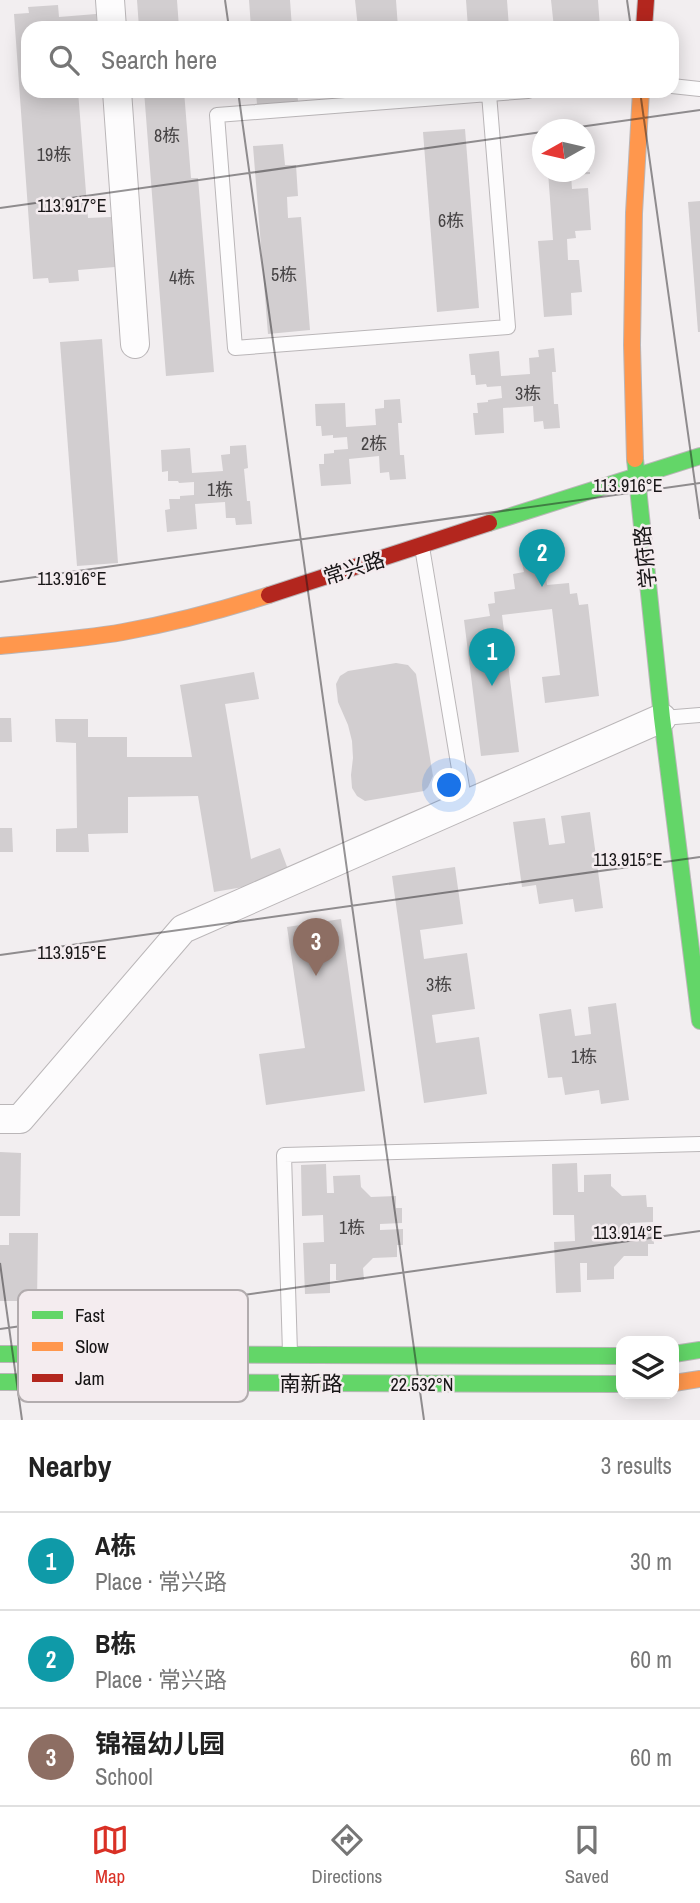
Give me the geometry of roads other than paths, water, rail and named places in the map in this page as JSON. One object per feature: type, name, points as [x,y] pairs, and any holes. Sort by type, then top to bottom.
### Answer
[{"type":"main road","points":[[644,21],[646,0]]},
{"type":"main road","name":"学府路","points":[[640,98],[632,345],[636,475],[662,718],[700,1021]]},
{"type":"main road","name":"常兴路","points":[[0,646],[124,632],[235,606],[700,456]]},
{"type":"main road","points":[[679,1353],[700,1350]]},
{"type":"main road","name":"南新路","points":[[0,1354],[18,1354]]},
{"type":"main road","name":"南新路","points":[[248,1355],[616,1356]]},
{"type":"main road","points":[[679,1382],[700,1379]]},
{"type":"main road","name":"南新路","points":[[0,1382],[18,1382]]},
{"type":"main road","name":"南新路","points":[[248,1383],[616,1384]]},
{"type":"street","points":[[110,0],[112,21]]},
{"type":"street","points":[[117,98],[135,344]]},
{"type":"street","points":[[0,1119],[20,1119],[183,929],[662,718]]},
{"type":"lane","points":[[679,87],[700,89]]},
{"type":"lane","points":[[437,98],[217,115],[236,348],[508,327],[489,98]]},
{"type":"lane","points":[[422,546],[465,805]]},
{"type":"lane","points":[[662,718],[700,715]]},
{"type":"lane","points":[[290,1355],[284,1156],[700,1144]]},
{"type":"place","name":"B栋","points":[[542,587]]},
{"type":"place","name":"A栋","points":[[492,686]]},
{"type":"place","name":"锦福幼儿园","points":[[316,976]]}]
